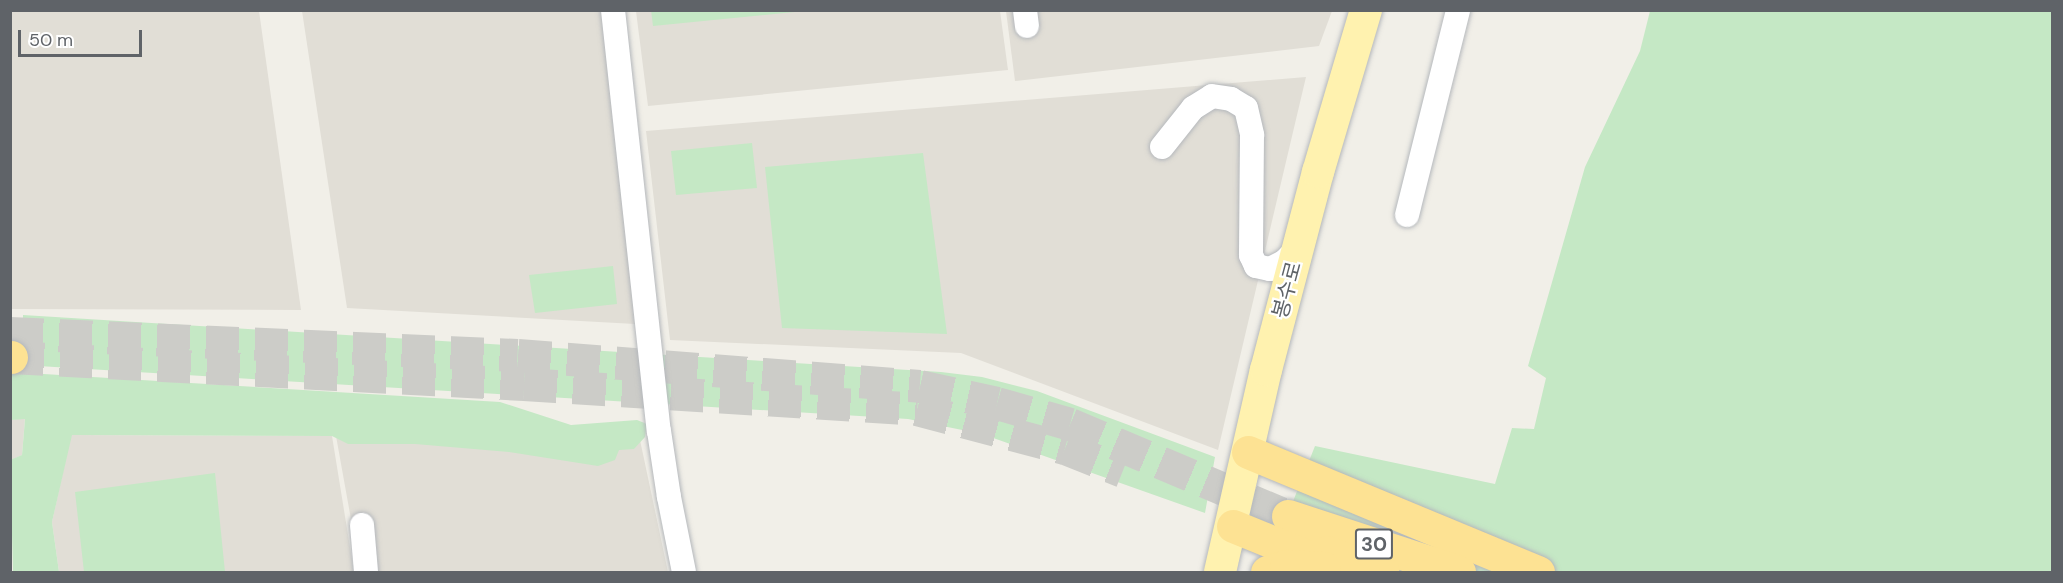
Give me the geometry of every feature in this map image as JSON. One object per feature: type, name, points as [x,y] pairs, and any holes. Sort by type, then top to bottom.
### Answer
[{"type":"highway","points":[[1248,452],[1539,573]]},
{"type":"highway","name":"30","points":[[1383,573],[1281,524],[1459,573]]},
{"type":"highway","points":[[1233,526],[1342,571]]},
{"type":"highway","points":[[1267,573],[1286,566],[1342,571]]},
{"type":"main road","name":"봉수로","points":[[1220,573],[1233,526],[1266,370],[1344,81],[1366,10]]},
{"type":"street","points":[[613,10],[659,430],[684,573]]},
{"type":"street","points":[[1407,215],[1458,10]]},
{"type":"street","points":[[1162,147],[1193,108],[1212,96],[1232,99],[1246,108],[1252,135],[1251,255],[1256,266],[1270,269],[1284,262],[1298,248]]},
{"type":"street","points":[[362,525],[366,573]]},
{"type":"shaded area","points":[[11,10],[259,11],[301,310],[11,309]]},
{"type":"shaded area","points":[[302,11],[602,11],[635,324],[347,308]]},
{"type":"shaded area","points":[[636,11],[1000,11],[1008,70],[648,106]]},
{"type":"shaded area","points":[[1006,11],[1332,11],[1319,46],[1015,81]]},
{"type":"shaded area","points":[[1306,77],[1218,450],[961,353],[670,340],[646,131]]},
{"type":"shaded area","points":[[25,418],[22,455],[11,460],[10,420]]},
{"type":"shaded area","points":[[71,435],[332,436],[354,572],[59,572],[52,522]]},
{"type":"shaded area","points":[[336,436],[640,440],[668,572],[358,572],[354,536]]},
{"type":"green space","points":[[651,10],[805,10],[805,11],[653,26]]},
{"type":"green space","points":[[1650,11],[2052,11],[2052,572],[1265,572],[1315,446],[1495,484],[1512,428],[1534,429],[1546,378],[1528,366],[1585,167],[1640,51]]},
{"type":"green space","points":[[752,143],[757,188],[676,195],[671,151]]},
{"type":"green space","points":[[923,153],[947,334],[782,328],[765,167]]},
{"type":"green space","points":[[613,266],[617,304],[535,313],[529,275]]},
{"type":"green space","points":[[23,315],[941,372],[982,377],[1037,391],[1215,457],[1205,513],[982,434],[908,419],[22,365]]},
{"type":"green space","points":[[11,372],[500,402],[571,425],[637,420],[647,424],[645,437],[634,449],[619,450],[615,460],[598,466],[509,452],[415,444],[348,444],[332,436],[72,435],[52,522],[59,572],[13,572],[10,460],[22,455],[25,419],[11,420]]},
{"type":"green space","points":[[215,473],[225,572],[84,572],[75,492]]},
{"type":"tunnel","points":[[10,333],[518,355],[920,386],[997,403],[1070,424],[1288,516]]},
{"type":"tunnel","points":[[11,357],[524,384],[917,409],[1065,448],[1123,471]]}]
